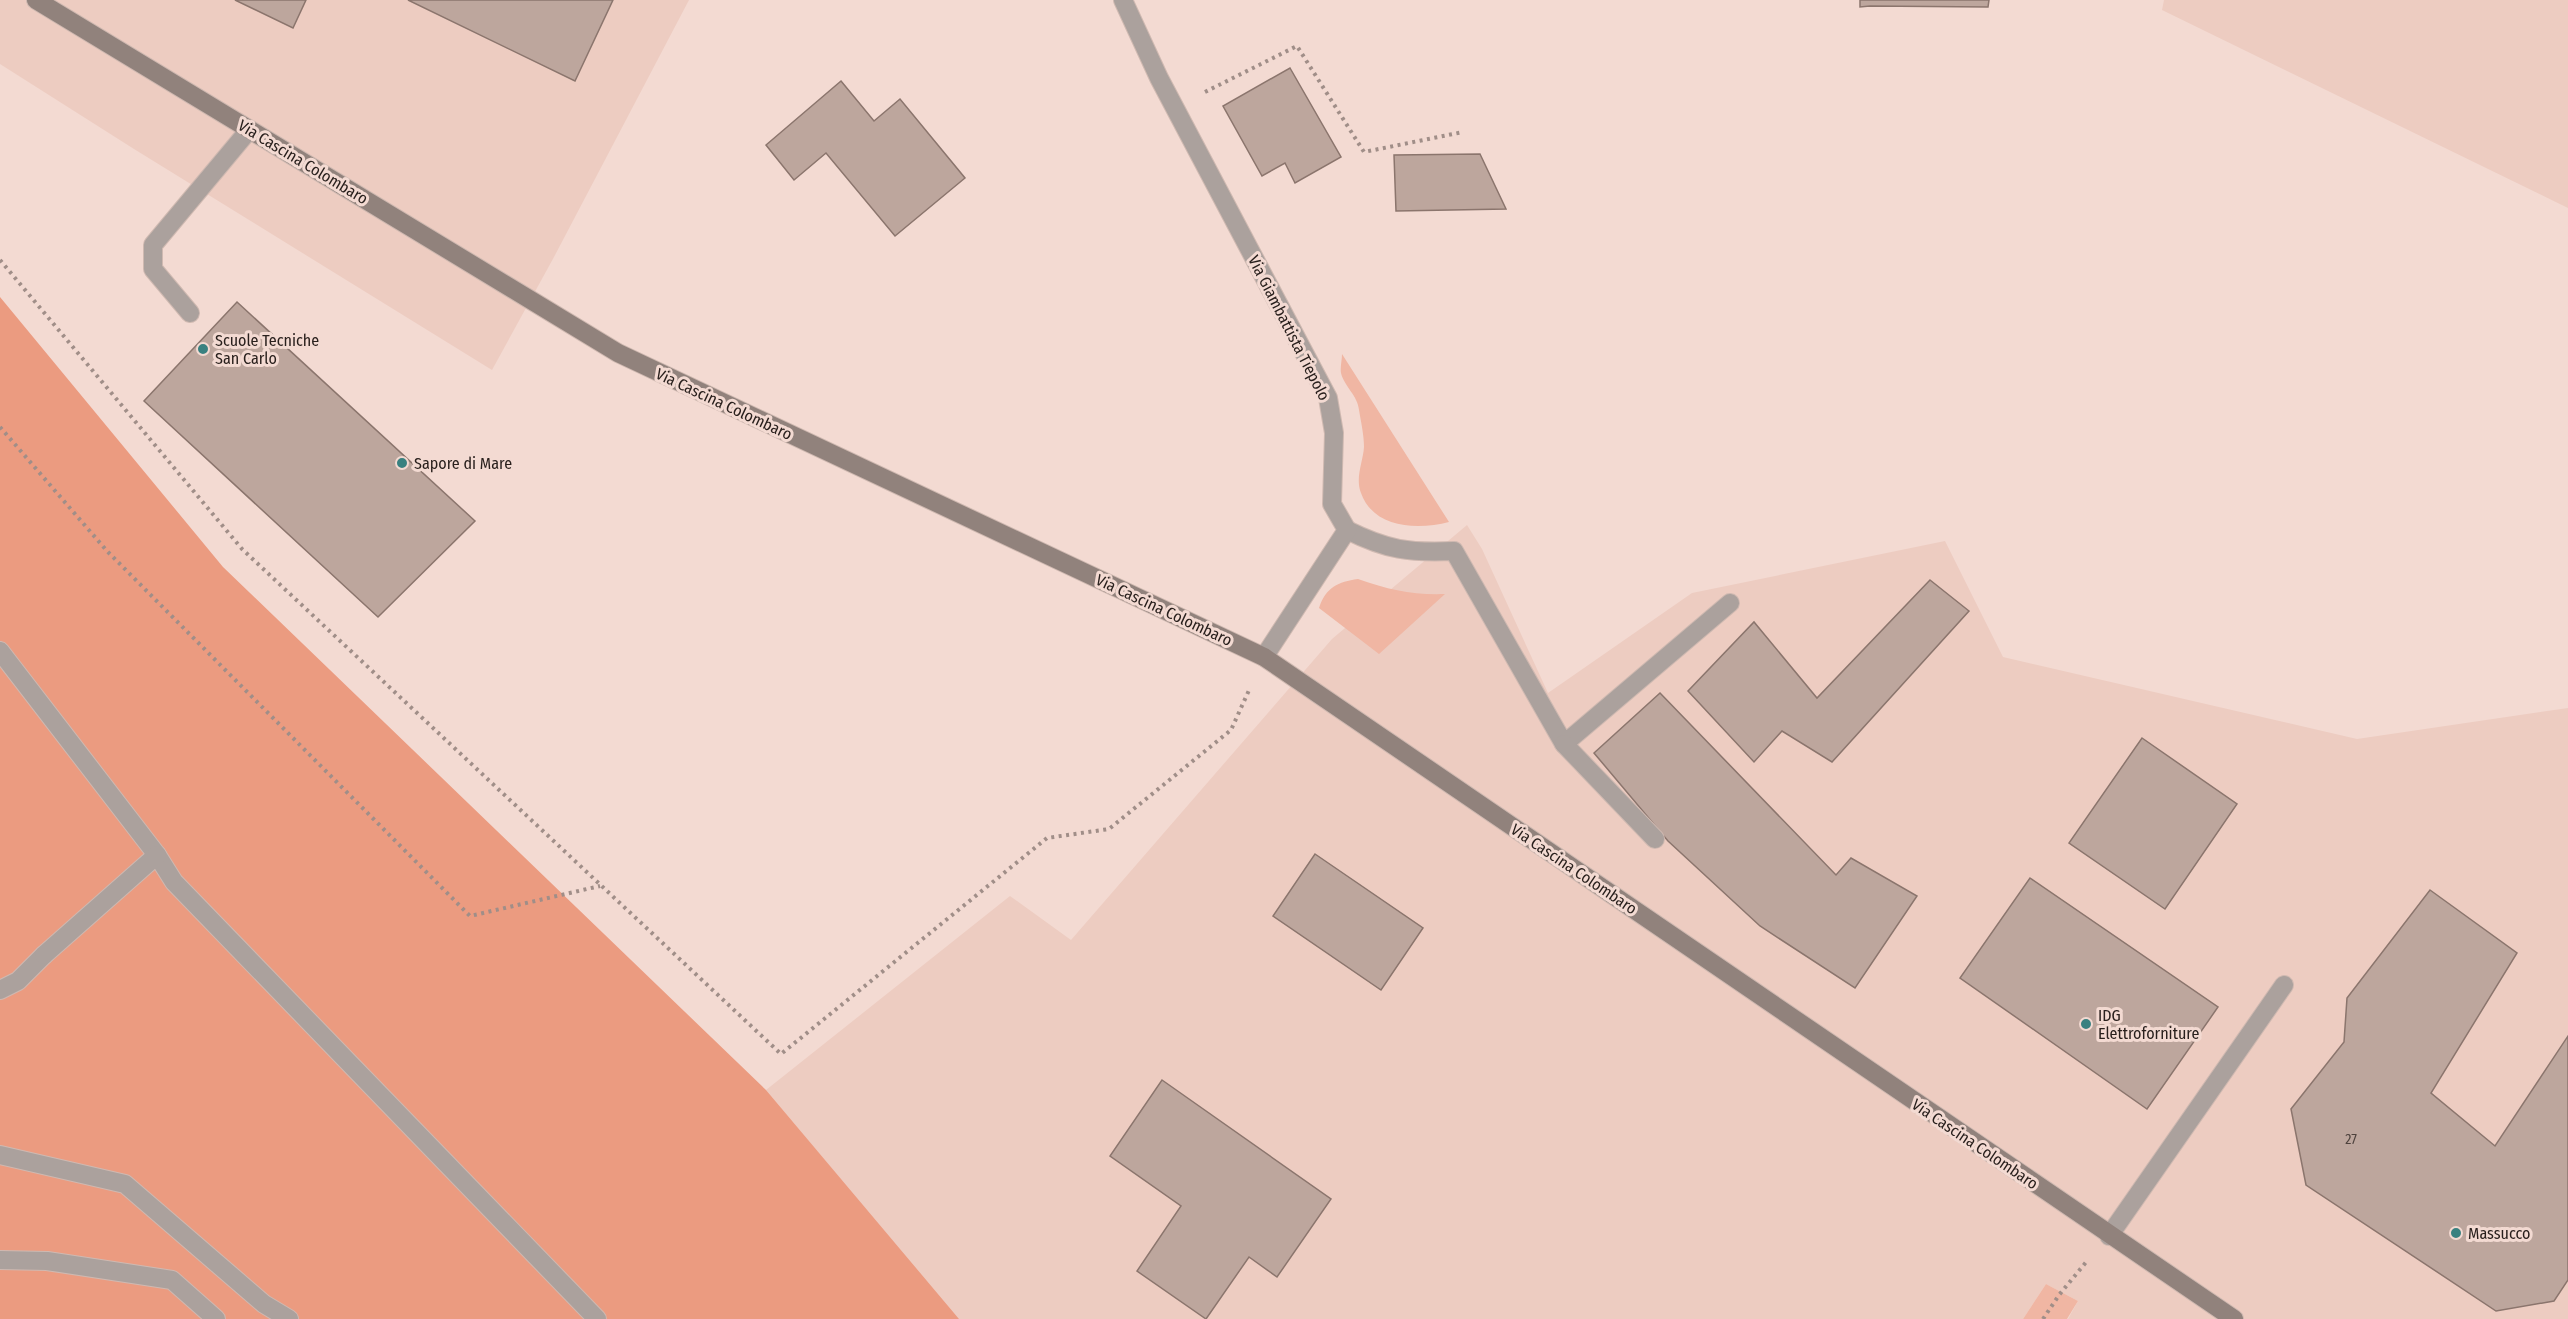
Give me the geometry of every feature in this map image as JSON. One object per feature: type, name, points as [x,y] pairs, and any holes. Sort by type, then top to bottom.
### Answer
[{"type":"main road","name":"Via Cascina Colombaro","points":[[36,0],[618,353],[1264,657],[2109,1236],[2234,1319]]},
{"type":"street","name":"Via Giambattista Tiepolo","points":[[1123,0],[1174,107],[1328,398],[1334,434],[1332,504],[1347,530]]},
{"type":"street","points":[[190,313],[153,269],[153,245],[249,130]]},
{"type":"street","points":[[1264,657],[1347,530],[1395,550],[1454,551],[1564,744],[1655,839]]},
{"type":"street","points":[[1564,744],[1730,603]]},
{"type":"street","points":[[0,651],[156,855],[174,882],[597,1319]]},
{"type":"street","points":[[0,990],[18,981],[44,954],[156,855]]},
{"type":"street","points":[[2109,1236],[2284,985]]},
{"type":"street","points":[[0,1155],[125,1184],[264,1304],[289,1319]]},
{"type":"street","points":[[0,1260],[47,1261],[172,1280],[216,1319]]},
{"type":"path","points":[[1174,107],[1297,46],[1364,152],[1463,132]]},
{"type":"path","points":[[0,260],[242,549],[781,1054],[1047,838],[1109,829],[1231,730],[1264,657]]},
{"type":"path","points":[[0,427],[107,551],[470,916],[601,885]]},
{"type":"path","points":[[2043,1319],[2059,1295],[2109,1236]]},
{"type":"shaded area","points":[[0,0],[689,0],[492,370],[0,64]]},
{"type":"shaded area","points":[[2164,0],[2568,0],[2568,208],[2162,10]]},
{"type":"shaded area","points":[[0,297],[223,567],[766,1090],[959,1319],[0,1319]]},
{"type":"shaded area","points":[[1342,354],[1449,522],[1424,526],[1398,524],[1376,514],[1367,505],[1359,487],[1364,447],[1362,428],[1358,405],[1341,373]]},
{"type":"shaded area","points":[[1467,525],[1482,549],[1548,693],[1692,593],[1945,541],[2003,657],[2357,739],[2568,708],[2568,1319],[2068,1319],[2078,1301],[2046,1284],[2023,1319],[959,1319],[766,1090],[1010,896],[1071,940],[1332,639]]},
{"type":"shaded area","points":[[1358,579],[1401,591],[1445,594],[1379,654],[1319,608],[1329,590],[1344,582]]},
{"type":"shaded area","points":[[2046,1284],[2078,1301],[2067,1319],[2023,1319]]},
{"type":"building","points":[[235,0],[306,0],[293,28]]},
{"type":"building","points":[[408,0],[613,0],[575,81]]},
{"type":"building","points":[[1860,0],[1989,0],[1988,7],[1860,7]]},
{"type":"building","points":[[1290,68],[1341,157],[1295,183],[1285,163],[1262,176],[1223,106]]},
{"type":"building","points":[[841,81],[874,121],[900,99],[965,178],[895,236],[826,153],[794,180],[766,145]]},
{"type":"building","points":[[1480,154],[1506,209],[1396,211],[1394,155]]},
{"type":"building","points":[[237,302],[475,521],[378,617],[144,401]]},
{"type":"building","points":[[1930,580],[1969,611],[1832,762],[1782,731],[1754,762],[1688,691],[1754,622],[1817,698]]},
{"type":"building","points":[[1660,693],[1836,875],[1851,858],[1917,896],[1855,988],[1760,926],[1668,841],[1594,753]]},
{"type":"building","points":[[2142,738],[2237,804],[2165,909],[2069,843]]},
{"type":"building","points":[[1315,854],[1423,928],[1381,990],[1273,916]]},
{"type":"building","points":[[2030,878],[2218,1007],[2147,1109],[1960,978]]},
{"type":"building","points":[[2430,890],[2517,953],[2431,1093],[2495,1146],[2568,1036],[2568,1280],[2554,1301],[2496,1311],[2306,1185],[2291,1109],[2344,1042],[2347,998]]},
{"type":"building","points":[[1162,1080],[1331,1199],[1277,1277],[1249,1257],[1206,1319],[1137,1271],[1181,1206],[1110,1156]]},
{"type":"place","name":"Scuole Tecniche San Carlo","points":[[203,349]]},
{"type":"place","name":"Sapore di Mare","points":[[402,463]]},
{"type":"place","name":"IDG Elettroforniture","points":[[2086,1024]]},
{"type":"place","name":"Massucco","points":[[2456,1233]]}]
